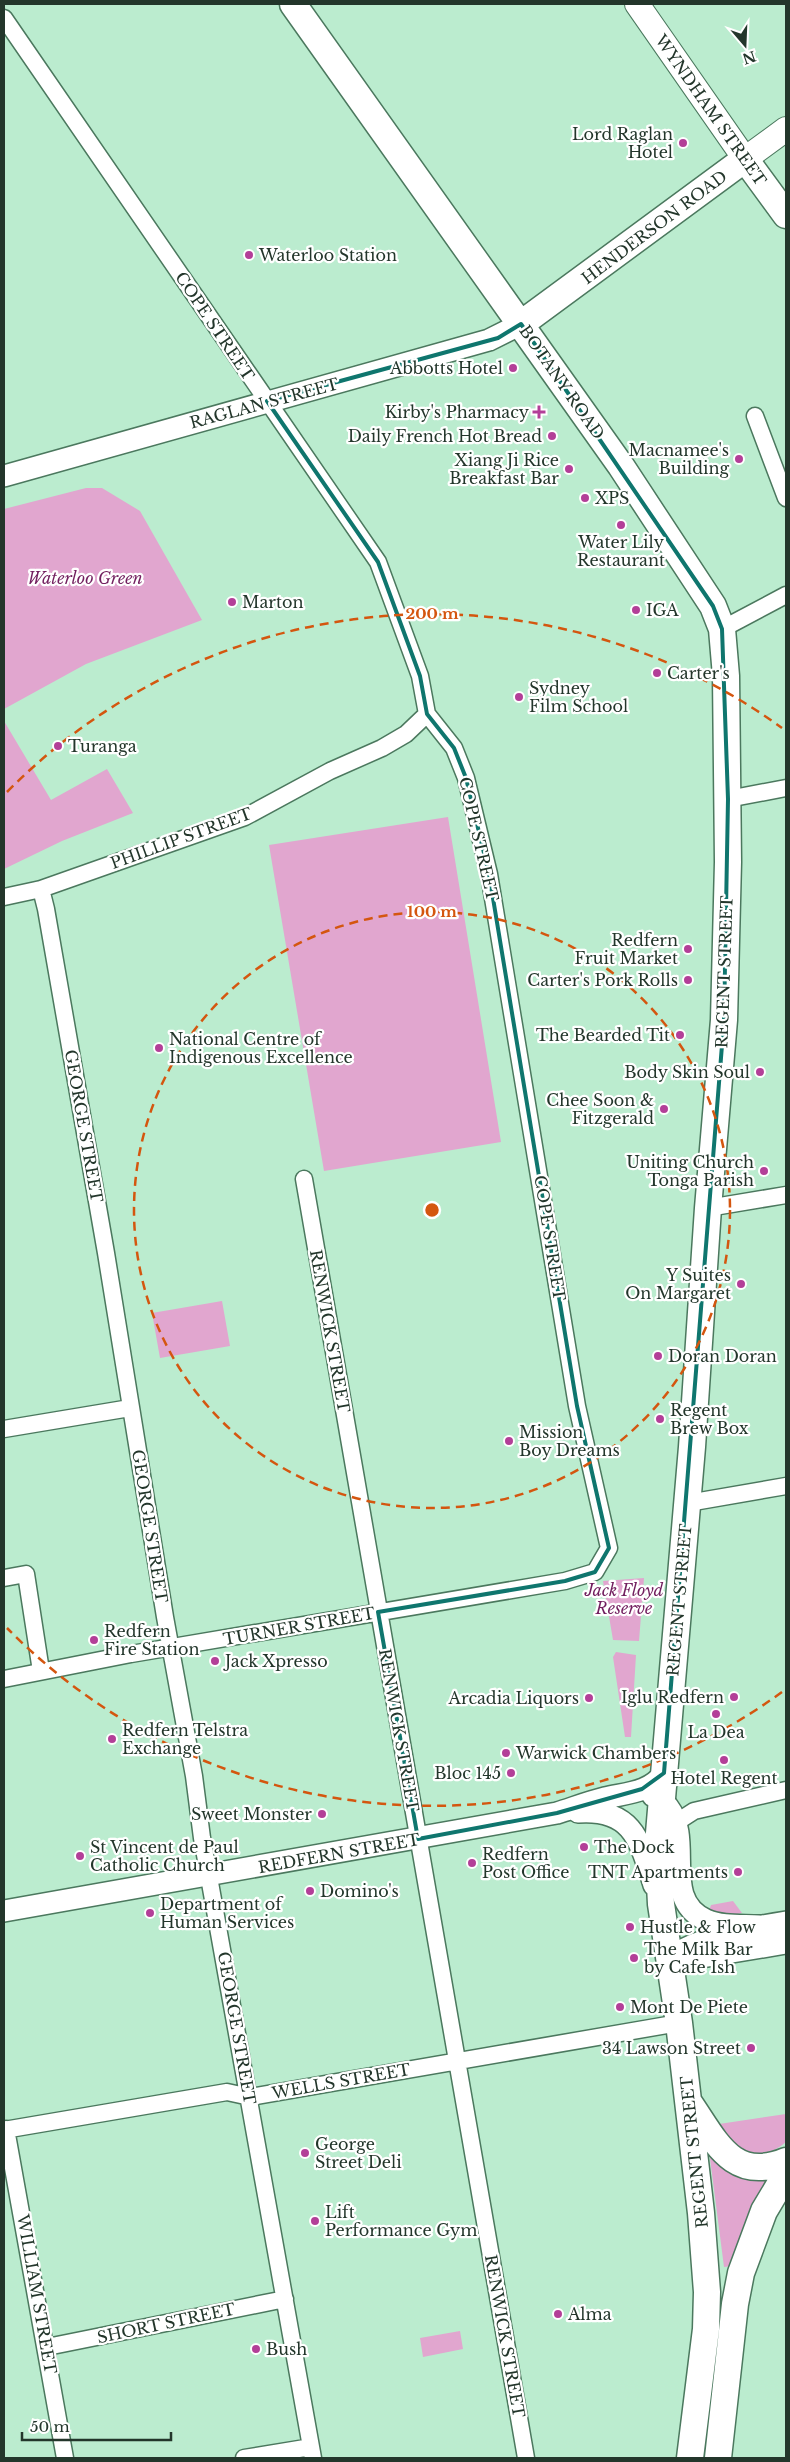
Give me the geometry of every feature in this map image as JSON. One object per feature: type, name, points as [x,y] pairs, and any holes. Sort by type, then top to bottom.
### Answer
[{"type":"main road","name":"BOTANY ROAD","points":[[293,4],[374,121],[621,466],[714,606],[722,629],[726,676],[728,799]]},
{"type":"main road","name":"WYNDHAM STREET","points":[[637,4],[786,215]]},
{"type":"main road","name":"HENDERSON ROAD","points":[[521,324],[786,130]]},
{"type":"main road","name":"REGENT STREET","points":[[690,2458],[706,2329],[707,2292],[701,2214],[679,2023],[661,1904],[658,1845],[688,1503],[708,1208],[724,1020],[728,799]]},
{"type":"main road","points":[[687,2099],[717,2143],[732,2159],[753,2168],[786,2161]]},
{"type":"main road","points":[[718,2458],[735,2304],[741,2273],[764,2211],[786,2174]]},
{"type":"street","name":"COPE STREET","points":[[4,18],[378,562],[420,676],[427,714],[454,748],[466,778],[481,833],[577,1406],[609,1548],[595,1572]]},
{"type":"street","name":"RAGLAN STREET","points":[[4,476],[489,340],[521,324]]},
{"type":"street","points":[[755,416],[786,498]]},
{"type":"street","points":[[722,629],[786,595]]},
{"type":"street","name":"PHILLIP STREET","points":[[4,897],[41,889],[245,817],[330,771],[382,748],[406,734],[427,714]]},
{"type":"street","points":[[728,799],[786,788]]},
{"type":"street","name":"GEORGE STREET","points":[[41,889],[104,1243],[209,1875],[312,2453]]},
{"type":"street","name":"RENWICK STREET","points":[[304,1179],[526,2458]]},
{"type":"street","points":[[708,1208],[786,1196]]},
{"type":"street","points":[[4,1429],[130,1408]]},
{"type":"street","points":[[688,1503],[786,1486]]},
{"type":"street","name":"TURNER STREET","points":[[4,1679],[170,1648],[565,1581],[595,1572]]},
{"type":"street","points":[[4,1578],[26,1574],[41,1672]]},
{"type":"street","name":"REDFERN STREET","points":[[4,1911],[557,1813],[646,1787],[657,1781],[664,1773]]},
{"type":"street","points":[[677,1822],[694,1811],[786,1790]]},
{"type":"street","name":"REDFERN STREET","points":[[614,1796],[653,1796],[662,1799]]},
{"type":"street","points":[[662,1799],[677,1822],[680,1834],[680,1886],[684,1900],[691,1910],[698,1916],[714,1923],[759,1926]]},
{"type":"street","points":[[557,1813],[600,1812],[612,1815],[628,1826],[640,1845],[661,1904]]},
{"type":"street","points":[[670,1957],[699,1943],[759,1926],[786,1922]]},
{"type":"street","points":[[670,1957],[702,1957],[786,1943]]},
{"type":"street","name":"WELLS STREET","points":[[5,2129],[227,2092],[250,2097],[679,2023]]},
{"type":"street","name":"WILLIAM STREET","points":[[5,2129],[47,2347],[65,2458]]},
{"type":"street","name":"SHORT STREET","points":[[47,2347],[285,2299]]},
{"type":"street","points":[[244,2458],[312,2453]]},
{"type":"highlighted area","points":[[521,324],[713,606],[722,629],[728,799],[724,1020],[664,1773],[642,1789],[557,1813],[418,1839],[378,1612],[565,1581],[595,1572],[609,1548],[577,1406],[489,874],[466,778],[454,748],[427,714],[420,676],[378,562],[267,401],[498,338]]},
{"type":"green space","name":"Waterloo Green","points":[[86,488],[102,488],[140,511],[202,620],[86,664],[4,709],[4,509]]},
{"type":"green space","points":[[4,721],[51,800],[107,769],[133,813],[62,841],[4,869]]},
{"type":"green space","points":[[448,817],[501,1142],[324,1171],[269,845]]},
{"type":"green space","points":[[222,1301],[230,1346],[160,1358],[152,1313]]},
{"type":"green space","name":"Jack Floyd Reserve","points":[[644,1578],[639,1641],[613,1640],[603,1581]]},
{"type":"green space","name":"Jack Floyd Reserve","points":[[616,1652],[636,1655],[631,1737],[625,1737],[613,1657]]},
{"type":"green space","points":[[733,1901],[742,1913],[727,1916],[709,1911],[711,1905]]},
{"type":"green space","points":[[786,2114],[786,2142],[766,2153],[748,2153],[740,2149],[732,2143],[719,2124]]},
{"type":"green space","points":[[708,2143],[745,2177],[770,2181],[732,2266],[724,2267]]},
{"type":"green space","points":[[460,2331],[463,2349],[423,2357],[420,2338]]},
{"type":"place","name":"Lord Raglan Hotel","points":[[683,143]]},
{"type":"place","name":"Waterloo Station","points":[[249,255]]},
{"type":"place","name":"Abbotts Hotel","points":[[513,368]]},
{"type":"place","name":"Kirby's Pharmacy","points":[[539,412]]},
{"type":"place","name":"Daily French Hot Bread","points":[[552,436]]},
{"type":"place","name":"Macnamee's Building","points":[[739,459]]},
{"type":"place","name":"Xiang Ji Rice Breakfast Bar","points":[[569,469]]},
{"type":"place","name":"XPS","points":[[585,498]]},
{"type":"place","name":"Water Lily Restaurant","points":[[621,525]]},
{"type":"place","name":"Marton","points":[[232,602]]},
{"type":"place","name":"IGA","points":[[636,610]]},
{"type":"place","name":"Carter's","points":[[657,673]]},
{"type":"place","name":"Sydney Film School","points":[[519,697]]},
{"type":"place","name":"Turanga","points":[[58,746]]},
{"type":"place","name":"Redfern Fruit Market","points":[[688,949]]},
{"type":"place","name":"Carter's Pork Rolls","points":[[688,980]]},
{"type":"place","name":"The Bearded Tit","points":[[680,1035]]},
{"type":"place","name":"National Centre of Indigenous Excellence","points":[[159,1048]]},
{"type":"place","name":"Body Skin Soul","points":[[760,1072]]},
{"type":"place","name":"Chee Soon & Fitzgerald","points":[[664,1109]]},
{"type":"place","name":"Uniting Church Tonga Parish","points":[[764,1171]]},
{"type":"place","name":"Y Suites On Margaret","points":[[741,1284]]},
{"type":"place","name":"Doran Doran","points":[[658,1356]]},
{"type":"place","name":"Regent Brew Box","points":[[660,1419]]},
{"type":"place","name":"Mission Boy Dreams","points":[[509,1441]]},
{"type":"place","name":"Redfern Fire Station","points":[[94,1640]]},
{"type":"place","name":"Jack Xpresso","points":[[215,1661]]},
{"type":"place","name":"Iglu Redfern","points":[[734,1697]]},
{"type":"place","name":"Arcadia Liquors","points":[[589,1698]]},
{"type":"place","name":"La Dea","points":[[716,1714]]},
{"type":"place","name":"Redfern Telstra Exchange","points":[[112,1739]]},
{"type":"place","name":"Warwick Chambers","points":[[506,1753]]},
{"type":"place","name":"Hotel Regent","points":[[724,1760]]},
{"type":"place","name":"Bloc 145","points":[[511,1773]]},
{"type":"place","name":"Sweet Monster","points":[[322,1814]]},
{"type":"place","name":"The Dock","points":[[584,1847]]},
{"type":"place","name":"St Vincent de Paul Catholic Church","points":[[80,1856]]},
{"type":"place","name":"Redfern Post Office","points":[[472,1863]]},
{"type":"place","name":"TNT Apartments","points":[[738,1872]]},
{"type":"place","name":"Domino's","points":[[310,1891]]},
{"type":"place","name":"Department of Human Services","points":[[150,1913]]},
{"type":"place","name":"Hustle & Flow","points":[[630,1927]]},
{"type":"place","name":"The Milk Bar by Cafe Ish","points":[[634,1958]]},
{"type":"place","name":"Mont De Piete","points":[[620,2007]]},
{"type":"place","name":"34 Lawson Street","points":[[751,2048]]},
{"type":"place","name":"George Street Deli","points":[[305,2153]]},
{"type":"place","name":"Lift Performance Gym","points":[[315,2221]]},
{"type":"place","name":"Alma","points":[[558,2314]]},
{"type":"place","name":"Bush","points":[[256,2349]]}]
